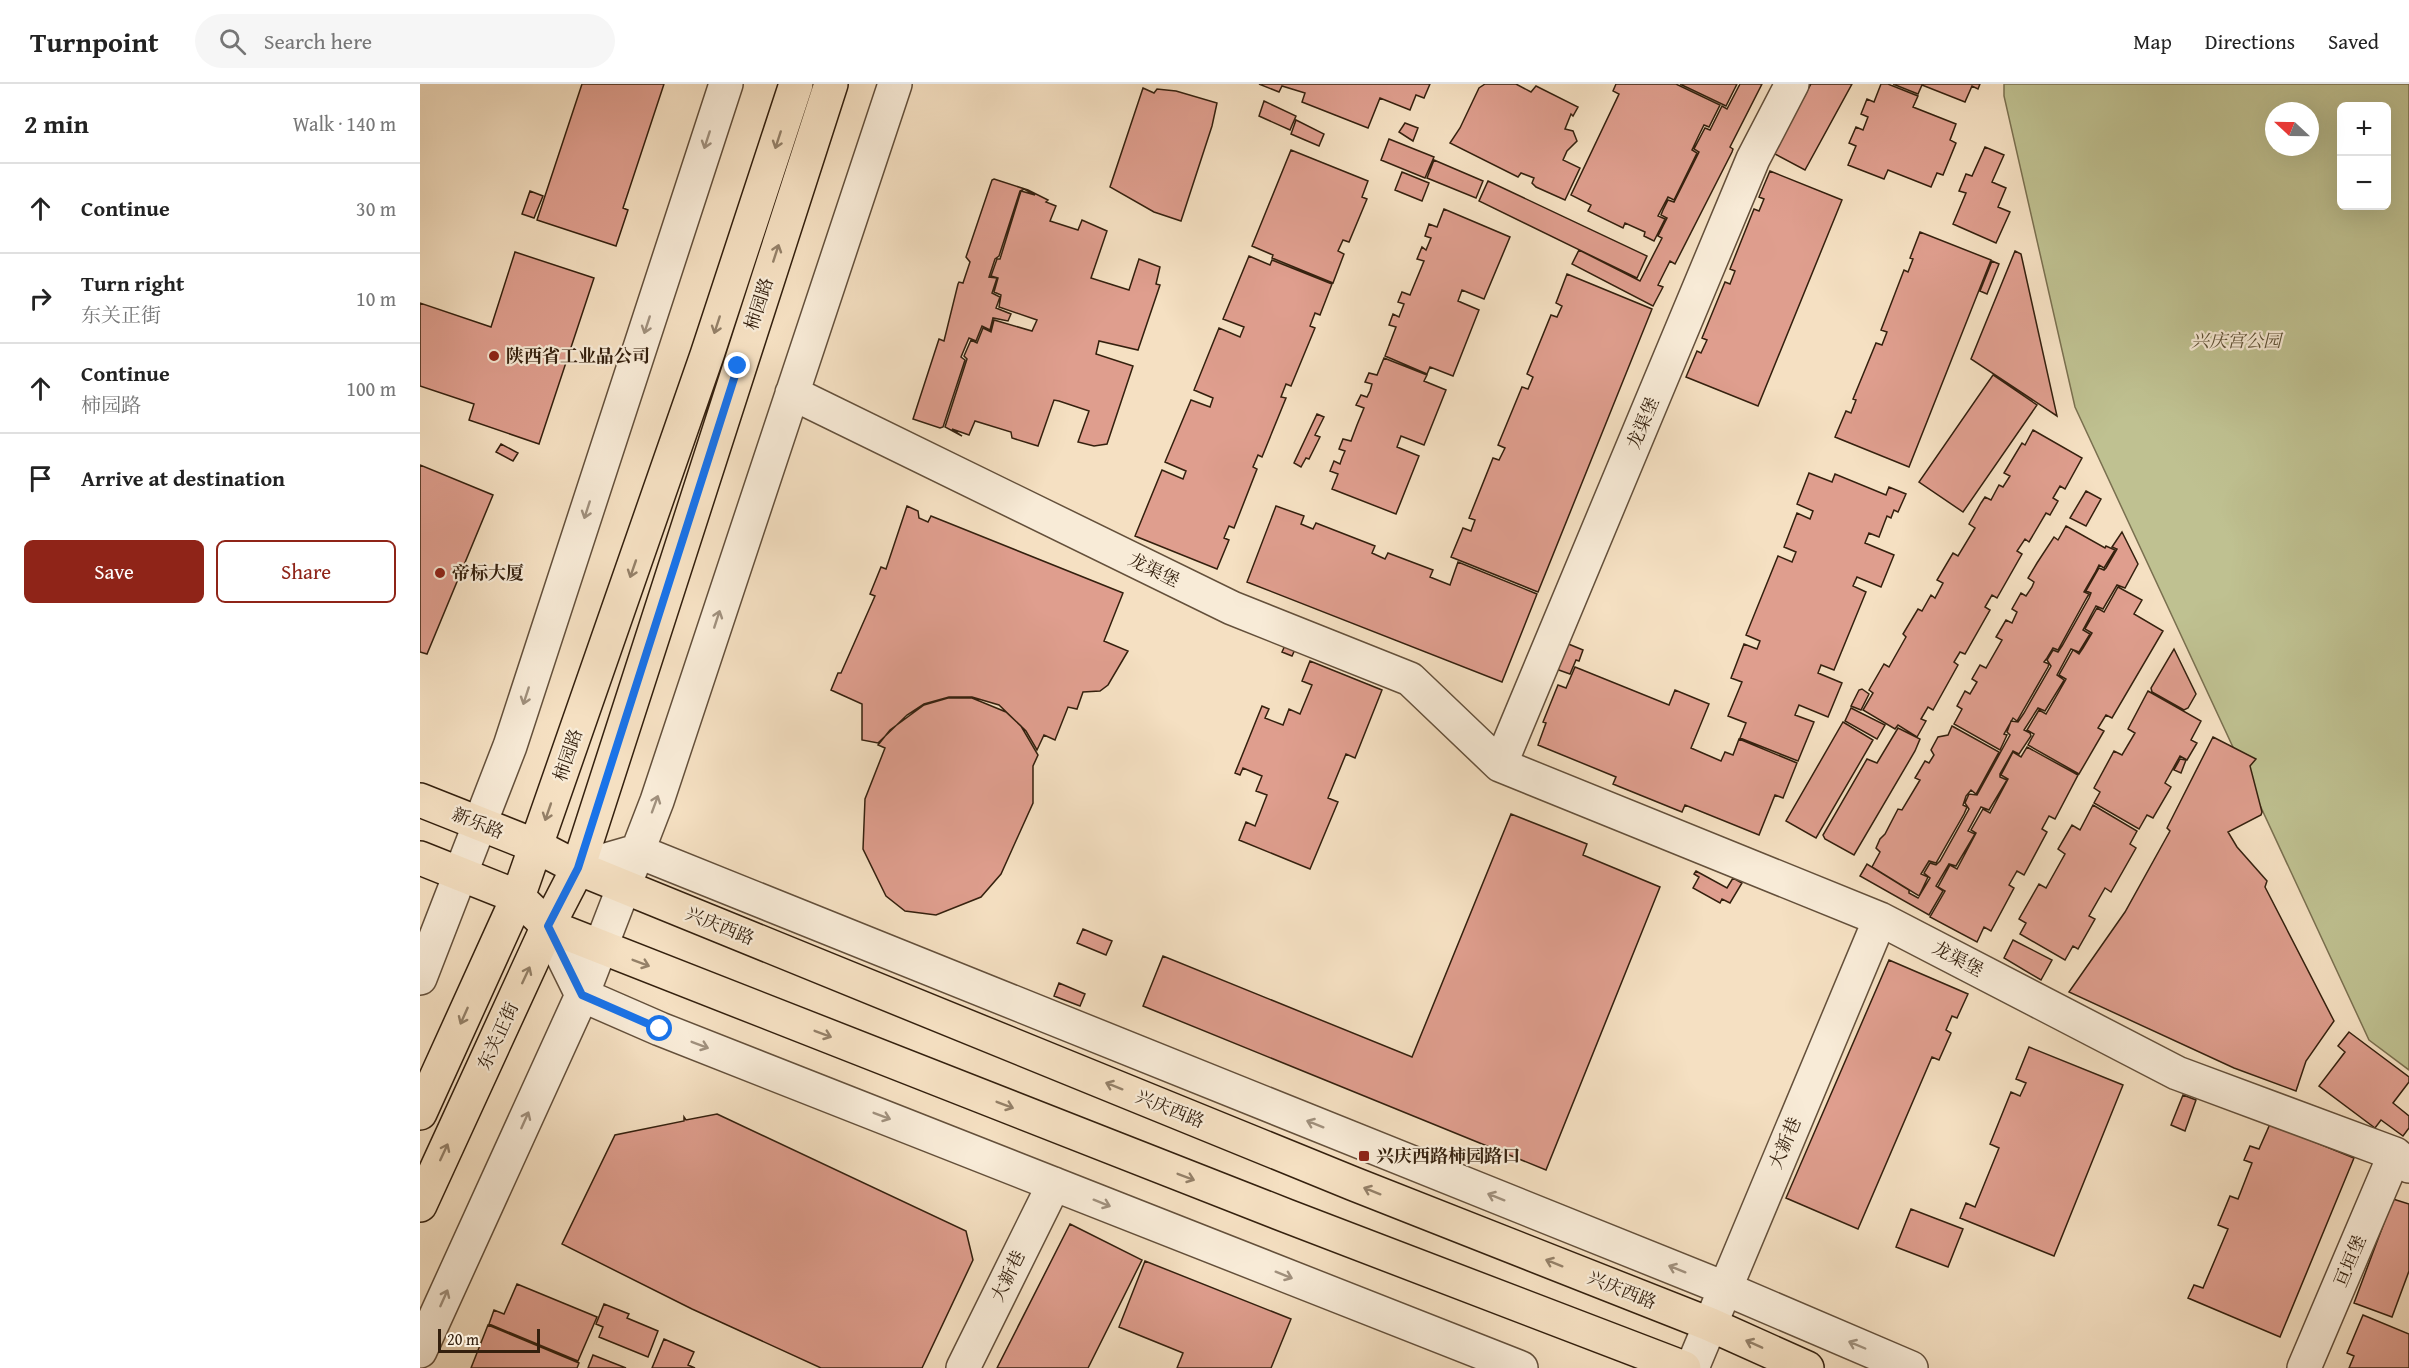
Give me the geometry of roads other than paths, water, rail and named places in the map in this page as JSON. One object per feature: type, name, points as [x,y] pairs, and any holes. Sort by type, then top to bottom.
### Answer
[{"type":"main road","name":"柿园路","points":[[536,846],[707,355],[796,84]]},
{"type":"main road","name":"柿园路","points":[[578,868],[831,84]]},
{"type":"main road","name":"新乐路","points":[[420,800],[536,846]]},
{"type":"main road","name":"兴庆西路","points":[[536,846],[578,868],[1365,1188],[1709,1324],[1807,1368]]},
{"type":"main road","points":[[420,1113],[518,897],[536,846]]},
{"type":"main road","points":[[420,858],[518,897],[548,926],[1287,1216],[1684,1368]]},
{"type":"main road","name":"东关正街","points":[[420,1205],[548,926],[578,868]]},
{"type":"street","points":[[420,978],[510,746],[726,84]]},
{"type":"street","points":[[420,1351],[582,995],[599,946],[657,801],[895,84]]},
{"type":"street","name":"龙渠堡","points":[[1500,765],[1753,159],[1792,84]]},
{"type":"street","name":"龙渠堡","points":[[792,393],[1232,608],[1410,680],[1500,765],[1880,919],[2177,1073],[2402,1160]]},
{"type":"street","points":[[578,868],[637,851],[1724,1288],[1911,1368]]},
{"type":"street","name":"大新巷","points":[[1692,1368],[1880,919]]},
{"type":"street","points":[[548,926],[582,995],[671,1034],[1521,1368]]},
{"type":"street","name":"亘垣堡","points":[[2304,1368],[2402,1160]]},
{"type":"street","name":"大新巷","points":[[963,1368],[1054,1184]]},
{"type":"place","name":"陕西省工业品公司","points":[[494,356]]},
{"type":"place","name":"帝标大厦","points":[[440,573]]},
{"type":"place","name":"兴庆西路柿园路口","points":[[1364,1156]]},
{"type":"park label","name":"兴庆宫公园","points":[[2236,341]]}]
